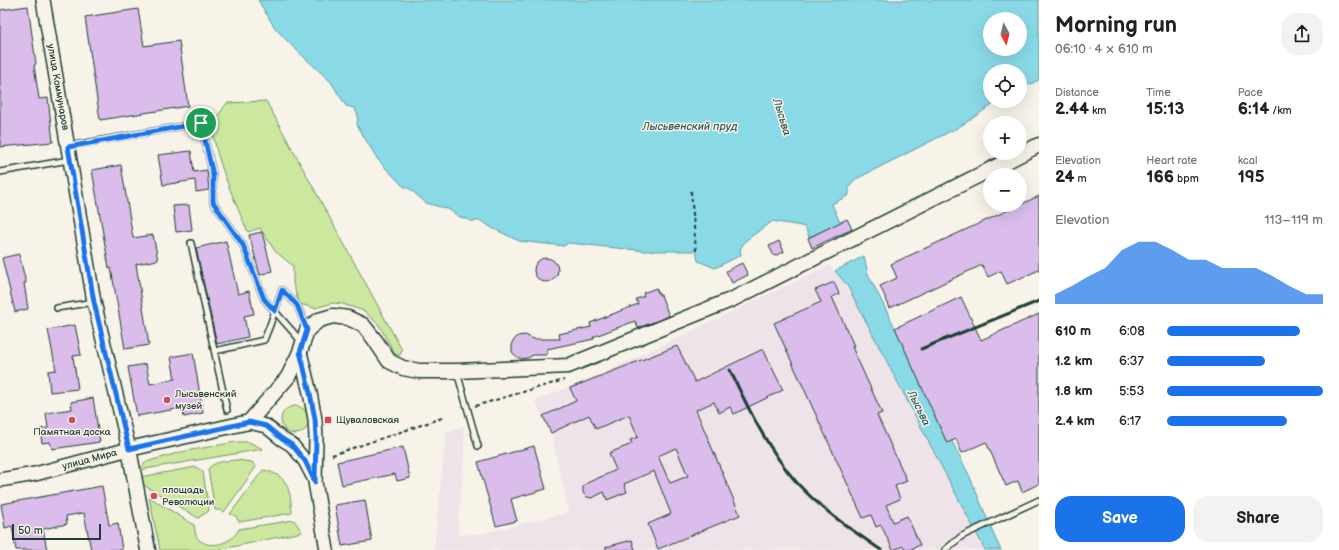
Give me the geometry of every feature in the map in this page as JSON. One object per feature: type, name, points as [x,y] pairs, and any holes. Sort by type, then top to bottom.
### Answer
[{"type":"main road","points":[[249,422],[288,377],[303,342],[319,320],[333,316],[348,318],[363,325],[389,361],[403,368],[419,371],[457,371],[568,366],[733,299],[1039,145]]},
{"type":"main road","name":"улица Мира","points":[[129,449],[249,422]]},
{"type":"main road","name":"улица Коммунаров","points":[[129,449],[148,550]]},
{"type":"street","name":"улица Коммунаров","points":[[43,0],[94,302],[129,449]]},
{"type":"street","points":[[303,342],[315,419],[315,482],[327,550]]},
{"type":"street","points":[[249,422],[266,426],[292,445],[305,461],[315,482]]},
{"type":"street","name":"улица Мира","points":[[0,480],[35,474],[129,449]]},
{"type":"lane","points":[[68,147],[213,121]]},
{"type":"lane","points":[[201,123],[213,175],[213,202],[243,245],[264,299],[303,342]]},
{"type":"lane","points":[[0,172],[70,160]]},
{"type":"lane","points":[[191,244],[227,410]]},
{"type":"lane","points":[[215,351],[264,340],[282,290],[297,305],[303,342]]},
{"type":"lane","points":[[58,308],[94,302]]},
{"type":"lane","points":[[457,371],[478,446]]},
{"type":"lane","points":[[945,550],[962,536],[1039,500]]},
{"type":"path","points":[[692,191],[696,251]]},
{"type":"path","points":[[332,455],[445,417]]},
{"type":"shaded area","points":[[829,265],[847,285],[984,550],[434,550],[446,432],[464,426],[464,461],[457,535],[481,534],[569,512],[551,433],[535,401],[610,370]]},
{"type":"green space","points":[[266,101],[402,350],[400,355],[395,354],[379,325],[364,311],[343,304],[333,303],[315,308],[299,304],[293,283],[293,266],[275,251],[260,228],[248,232],[225,177],[213,133],[214,124],[227,103]]},
{"type":"green space","points":[[295,406],[305,410],[309,420],[305,430],[295,434],[285,430],[281,420],[285,410]]},
{"type":"green space","points":[[236,442],[249,442],[263,449],[139,470],[146,462],[181,452]]},
{"type":"green space","points":[[236,460],[252,462],[256,467],[224,512],[215,510],[208,469],[217,463]]},
{"type":"green space","points":[[196,467],[203,472],[209,511],[198,518],[139,482],[140,477]]},
{"type":"green space","points":[[263,470],[272,472],[283,480],[289,491],[292,513],[239,522],[236,516],[230,514]]},
{"type":"green space","points":[[149,497],[194,525],[195,533],[199,540],[204,543],[216,545],[221,544],[232,538],[239,529],[294,520],[302,532],[218,550],[160,550]]},
{"type":"water","name":"Лысьвенский пруд","points":[[258,0],[1039,0],[1039,80],[1027,86],[1027,64],[983,64],[983,108],[988,108],[959,127],[854,180],[849,188],[849,195],[832,204],[840,223],[809,237],[805,227],[773,221],[745,241],[740,249],[741,255],[715,268],[698,261],[696,251],[646,251],[568,243],[564,246],[519,241],[481,221],[471,221],[458,216],[448,209],[426,203],[410,189],[403,186],[378,160],[357,125],[358,115],[354,108],[346,106],[331,82],[275,28]]},
{"type":"water","name":"Лысьва","points":[[864,256],[868,274],[970,477],[1001,550],[985,550],[847,285],[835,271]]},
{"type":"building","points":[[28,6],[39,99],[48,98],[53,142],[0,147],[0,10]]},
{"type":"building","points":[[138,9],[144,46],[179,41],[188,106],[100,120],[85,17]]},
{"type":"building","points":[[191,151],[194,172],[207,170],[209,190],[196,192],[195,180],[163,185],[158,155]]},
{"type":"building","points":[[121,165],[133,238],[153,235],[158,260],[136,264],[149,345],[125,349],[92,170]]},
{"type":"building","points":[[1039,196],[1039,270],[1007,284],[1001,271],[988,277],[982,265],[890,308],[880,286],[897,278],[891,264],[1004,212],[1027,212],[1027,202]]},
{"type":"building","points":[[189,205],[192,230],[176,232],[173,206]]},
{"type":"building","points":[[847,219],[852,229],[812,248],[808,238]]},
{"type":"building","points":[[262,232],[272,271],[260,275],[249,235]]},
{"type":"building","points":[[226,241],[238,294],[249,291],[254,314],[244,316],[248,337],[217,344],[196,248]]},
{"type":"building","points":[[779,241],[784,252],[774,256],[769,246]]},
{"type":"building","points":[[19,254],[26,283],[24,283],[28,309],[15,312],[2,258]]},
{"type":"building","points":[[546,258],[555,261],[558,270],[555,279],[546,282],[537,279],[534,270],[537,261]]},
{"type":"building","points":[[742,263],[748,275],[732,283],[726,271]]},
{"type":"building","points":[[834,282],[839,294],[832,297],[854,346],[852,347],[882,413],[877,415],[907,481],[895,486],[900,499],[886,505],[893,522],[907,516],[920,545],[909,550],[905,550],[903,546],[893,550],[881,525],[876,527],[871,515],[863,518],[774,323],[821,302],[815,290]]},
{"type":"building","points":[[656,288],[659,295],[661,295],[669,316],[638,328],[635,321],[593,337],[594,339],[547,349],[547,355],[533,355],[528,358],[521,359],[512,352],[512,342],[518,336],[525,335],[534,339],[560,339],[559,334],[591,327],[590,323],[638,304],[636,299],[644,296],[643,293]]},
{"type":"building","points":[[961,297],[981,340],[1039,314],[1039,484],[1022,492],[1018,481],[1006,486],[986,442],[962,453],[956,439],[947,443],[895,328]]},
{"type":"building","points":[[75,325],[81,355],[73,356],[78,389],[50,392],[48,371],[56,370],[48,330]]},
{"type":"building","points":[[677,346],[695,382],[763,349],[783,390],[734,414],[730,407],[719,413],[714,402],[696,410],[740,515],[658,549],[648,524],[671,514],[654,471],[624,484],[627,492],[607,500],[604,492],[592,498],[587,497],[583,493],[583,487],[587,483],[616,470],[609,453],[632,444],[630,440],[638,437],[629,415],[596,429],[589,415],[551,433],[543,416],[576,401],[570,388]],"holes":[[[676,448],[688,476],[670,483],[658,456]]]},
{"type":"building","points":[[193,353],[203,413],[184,417],[182,408],[137,416],[128,367],[146,364],[150,384],[175,379],[171,357]]},
{"type":"building","name":"Памятная доска","points":[[93,398],[100,442],[52,449],[50,442],[42,443],[40,429],[48,428],[46,413],[72,409],[71,402]]},
{"type":"building","points":[[534,446],[546,489],[511,499],[517,521],[496,526],[478,462]]},
{"type":"building","points":[[403,447],[410,478],[397,481],[395,474],[342,485],[337,462]]},
{"type":"building","points":[[102,486],[109,525],[118,523],[122,550],[91,550],[84,513],[66,516],[67,524],[43,529],[47,550],[16,550],[12,526],[5,528],[1,504]]},
{"type":"building","points":[[365,500],[372,541],[342,546],[335,505]]},
{"type":"building","points":[[632,540],[635,550],[606,550],[606,547]]},
{"type":"railway","points":[[921,349],[1039,301]]},
{"type":"railway","points":[[730,370],[768,444],[787,471],[798,484],[827,511],[881,550]]},
{"type":"place","name":"Лысьвенский музей","points":[[167,400]]},
{"type":"place","name":"Памятная доска","points":[[72,420]]},
{"type":"place","name":"Щуваловская","points":[[328,420]]},
{"type":"place","name":"площадь Революции","points":[[154,496]]},
{"type":"route","points":[[201,123],[213,175],[213,202],[243,245],[264,299],[275,311],[282,290],[297,305],[307,330],[300,352],[315,419],[315,482],[305,461],[292,445],[266,426],[249,422],[129,449],[94,302],[68,147],[201,123]]}]
